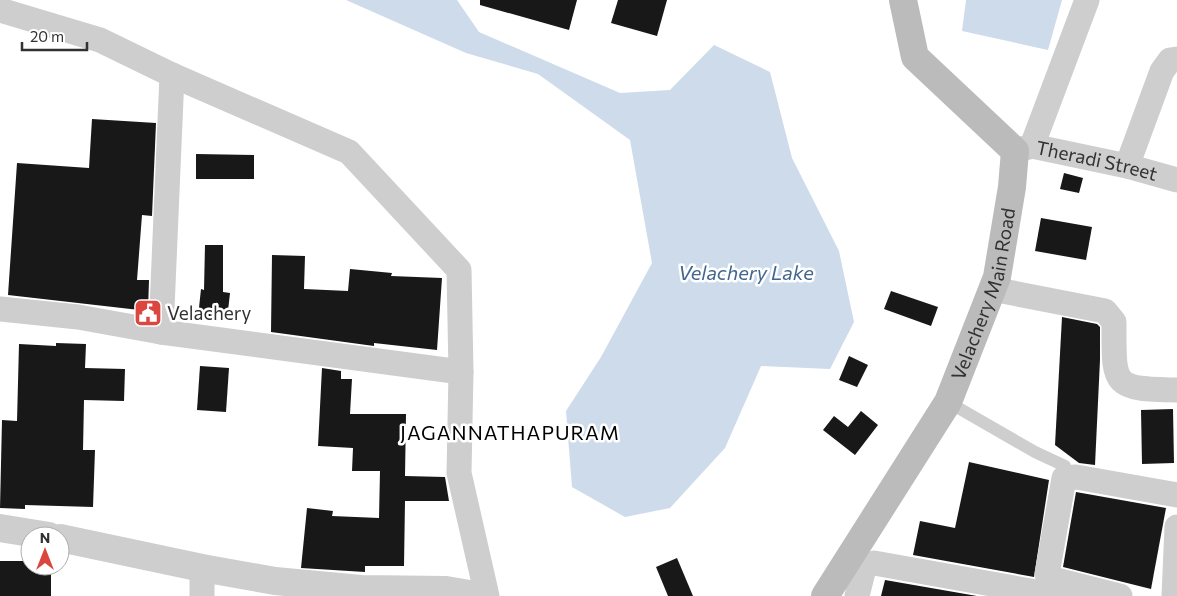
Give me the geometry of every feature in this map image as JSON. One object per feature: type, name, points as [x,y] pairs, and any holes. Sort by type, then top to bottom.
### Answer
[{"type":"main road","points":[[903,0],[914,57],[1023,149]]},
{"type":"main road","name":"Velachery Main Road","points":[[825,596],[948,402],[997,277],[1012,187],[1023,149]]},
{"type":"street","points":[[1023,149],[1087,0]]},
{"type":"street","points":[[0,10],[100,40],[172,75],[349,152],[459,270],[461,372],[459,473],[487,596]]},
{"type":"street","points":[[1126,166],[1162,71],[1170,60],[1177,59]]},
{"type":"street","points":[[161,332],[172,75]]},
{"type":"street","name":"Theradi Street","points":[[1023,149],[1126,166],[1177,180]]},
{"type":"street","points":[[992,289],[1108,313],[1114,322],[1114,366],[1123,381],[1136,389],[1177,390]]},
{"type":"street","points":[[0,309],[78,317],[161,332],[461,372]]},
{"type":"street","points":[[1120,596],[1049,578],[1047,574],[1064,478],[1076,477],[1177,495]]},
{"type":"street","points":[[1174,596],[1177,527]]},
{"type":"street","points":[[0,528],[20,531]]},
{"type":"street","points":[[70,540],[202,568],[285,582],[361,589],[446,590],[481,596]]},
{"type":"street","points":[[857,596],[864,568],[874,563],[1058,596]]},
{"type":"street","points":[[202,568],[202,596]]},
{"type":"lane","points":[[948,402],[1035,452],[1066,466]]},
{"type":"water","name":"Velachery Lake","points":[[346,0],[457,0],[479,32],[620,93],[670,90],[714,45],[770,72],[792,158],[839,251],[854,322],[830,369],[761,366],[725,448],[670,508],[625,517],[572,487],[566,411],[601,357],[652,263],[630,140],[538,74],[466,53]]},
{"type":"water","points":[[966,0],[1062,0],[1048,50],[962,31]]},
{"type":"building","points":[[480,0],[577,0],[569,30],[480,5]]},
{"type":"building","points":[[618,0],[667,0],[657,36],[611,23]]},
{"type":"building","points":[[92,119],[156,123],[152,216],[142,215],[137,280],[149,280],[148,311],[8,295],[17,163],[89,168]]},
{"type":"building","points":[[196,154],[254,155],[254,179],[196,179]]},
{"type":"building","points":[[1064,173],[1083,178],[1079,193],[1060,189]]},
{"type":"building","points":[[1041,218],[1092,227],[1086,260],[1035,251]]},
{"type":"building","points":[[205,245],[223,245],[223,292],[230,293],[227,320],[198,317],[201,289],[204,290]]},
{"type":"building","points":[[272,255],[305,256],[304,289],[348,291],[350,269],[392,273],[391,276],[442,278],[437,350],[374,343],[374,346],[271,332]]},
{"type":"building","points":[[891,291],[938,307],[931,326],[884,309]]},
{"type":"building","points":[[1062,317],[1097,324],[1100,327],[1095,465],[1079,463],[1055,445]]},
{"type":"building","points":[[56,343],[86,344],[85,368],[125,369],[124,401],[84,400],[83,450],[95,450],[93,507],[25,505],[25,509],[0,508],[2,420],[17,421],[19,344],[56,346]]},
{"type":"building","points":[[849,356],[868,365],[857,387],[839,380]]},
{"type":"building","points":[[200,366],[229,368],[226,412],[197,410]]},
{"type":"building","points":[[322,368],[341,371],[341,379],[352,379],[350,414],[406,414],[405,476],[445,477],[449,501],[405,501],[404,566],[365,566],[365,572],[301,568],[307,508],[333,511],[332,516],[379,518],[380,471],[352,471],[353,448],[318,446]]},
{"type":"building","points":[[1173,409],[1174,463],[1142,464],[1141,410]]},
{"type":"building","points":[[861,411],[878,425],[855,455],[823,430],[834,416],[848,427]]},
{"type":"building","points":[[969,462],[1049,480],[1034,577],[913,555],[920,521],[955,528]]},
{"type":"building","points":[[1076,492],[1166,508],[1151,589],[1063,567]]},
{"type":"building","points":[[677,558],[693,596],[668,596],[656,567]]},
{"type":"building","points":[[0,561],[20,561],[20,576],[51,576],[51,596],[0,596]]},
{"type":"building","points":[[885,580],[977,596],[881,596]]},
{"type":"place","name":"Velachery","points":[[148,313]]},
{"type":"district","name":"JAGANNATHAPURAM","points":[[510,433]]}]
